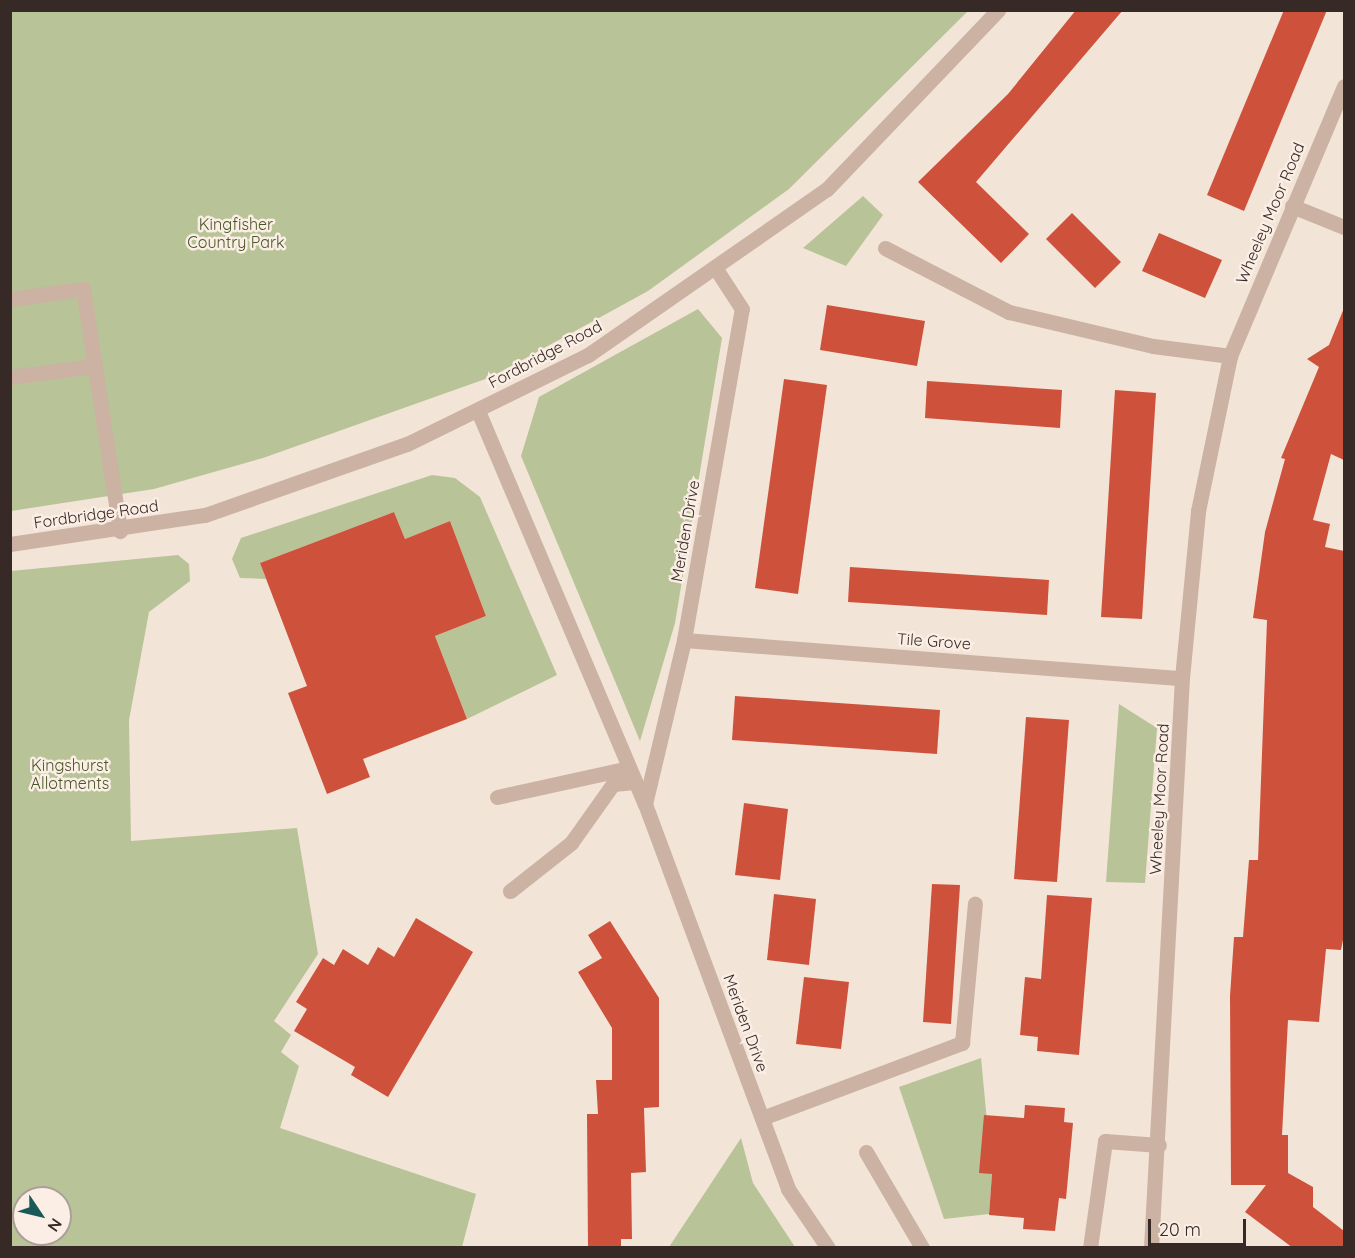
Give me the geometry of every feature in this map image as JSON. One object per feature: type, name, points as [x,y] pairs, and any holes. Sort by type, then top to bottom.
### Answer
[{"type":"street","name":"Fordbridge Road","points":[[10,544],[120,531],[206,515],[407,444],[588,355],[716,269],[827,189],[998,10]]},
{"type":"street","name":"Wheeley Moor Road","points":[[1151,1248],[1159,1145],[1182,678],[1198,511],[1230,356],[1344,86]]},
{"type":"street","points":[[1292,206],[1344,227]]},
{"type":"street","points":[[885,248],[1009,312],[1153,346],[1230,356]]},
{"type":"street","name":"Meriden Drive","points":[[645,804],[684,640],[742,309],[716,269]]},
{"type":"street","points":[[10,299],[83,290],[120,531]]},
{"type":"street","points":[[10,377],[93,366]]},
{"type":"street","name":"Meriden Drive","points":[[478,411],[645,804],[788,1189],[828,1248]]},
{"type":"street","name":"Tile Grove","points":[[684,640],[1182,678]]},
{"type":"street","points":[[497,797],[632,775]]},
{"type":"street","points":[[510,891],[571,843],[613,784],[632,775]]},
{"type":"street","points":[[762,1118],[962,1042],[975,904]]},
{"type":"street","points":[[1090,1248],[1105,1141],[1159,1145]]},
{"type":"street","points":[[866,1152],[922,1248]]},
{"type":"green space","name":"Kingfisher Country Park","points":[[10,11],[968,11],[789,189],[648,291],[491,377],[263,458],[154,489],[11,511]]},
{"type":"green space","points":[[863,196],[883,215],[846,266],[803,248]]},
{"type":"green space","points":[[698,309],[722,338],[675,623],[640,741],[521,456],[539,397]]},
{"type":"green space","points":[[432,475],[455,478],[480,497],[557,675],[467,719],[435,636],[486,616],[450,521],[405,539],[394,512],[260,563],[266,579],[240,578],[232,559],[241,538]]},
{"type":"green space","name":"Kingshurst Allotments","points":[[178,555],[189,564],[190,581],[149,612],[129,720],[131,841],[297,828],[318,954],[274,1021],[291,1035],[281,1052],[299,1066],[280,1128],[476,1194],[462,1247],[11,1247],[11,571]]},
{"type":"green space","points":[[1119,704],[1157,728],[1145,883],[1106,882]]},
{"type":"green space","points":[[981,1058],[992,1174],[989,1214],[944,1219],[899,1087]]},
{"type":"green space","points":[[741,1138],[753,1183],[795,1247],[669,1247]]},
{"type":"building","points":[[1076,10],[1123,10],[976,182],[1029,234],[1001,263],[918,182],[1008,94]]},
{"type":"building","points":[[1284,10],[1327,10],[1244,211],[1207,195]]},
{"type":"building","points":[[1072,213],[1121,262],[1095,288],[1046,239]]},
{"type":"building","points":[[1159,233],[1222,260],[1205,298],[1142,271]]},
{"type":"building","points":[[827,305],[925,321],[917,366],[820,350]]},
{"type":"building","points":[[1344,308],[1344,460],[1331,454],[1313,520],[1330,524],[1325,547],[1344,551],[1344,935],[1341,950],[1326,949],[1319,1022],[1288,1020],[1282,1135],[1288,1135],[1288,1173],[1313,1187],[1313,1207],[1344,1231],[1344,1248],[1293,1248],[1245,1212],[1266,1185],[1231,1185],[1230,996],[1234,937],[1243,937],[1249,860],[1258,860],[1267,620],[1253,618],[1265,532],[1285,459],[1281,458],[1319,367],[1307,359],[1329,345]]},
{"type":"building","points":[[784,379],[827,385],[798,594],[755,588]]},
{"type":"building","points":[[927,381],[1062,390],[1060,428],[925,418]]},
{"type":"building","points":[[1115,390],[1156,393],[1142,619],[1101,617]]},
{"type":"building","points":[[394,512],[405,539],[450,521],[486,616],[435,636],[467,719],[363,759],[370,777],[327,794],[288,693],[307,686],[260,563]]},
{"type":"building","points":[[850,567],[1049,580],[1047,615],[848,602]]},
{"type":"building","points":[[735,696],[940,710],[937,754],[732,740]]},
{"type":"building","points":[[1026,717],[1069,720],[1057,882],[1014,879]]},
{"type":"building","points":[[744,803],[788,809],[780,880],[735,875]]},
{"type":"building","points":[[932,884],[960,885],[951,1024],[923,1022]]},
{"type":"building","points":[[774,894],[816,899],[809,965],[767,960]]},
{"type":"building","points":[[1047,895],[1092,898],[1079,1055],[1037,1051],[1038,1037],[1020,1035],[1025,977],[1041,979]]},
{"type":"building","points":[[416,918],[473,952],[388,1097],[351,1075],[355,1067],[294,1031],[307,1009],[296,1002],[323,958],[334,965],[343,949],[368,965],[378,947],[394,957]]},
{"type":"building","points":[[610,921],[659,998],[659,1107],[644,1108],[646,1172],[631,1173],[632,1239],[621,1239],[621,1248],[588,1248],[587,1114],[598,1114],[596,1080],[612,1080],[612,1028],[578,972],[602,958],[588,935]]},
{"type":"building","points":[[804,977],[849,982],[841,1049],[796,1044]]},
{"type":"building","points":[[1025,1105],[1065,1108],[1064,1122],[1073,1123],[1066,1199],[1059,1198],[1055,1231],[1023,1229],[1024,1218],[989,1215],[992,1174],[979,1173],[984,1115],[1024,1118]]}]
